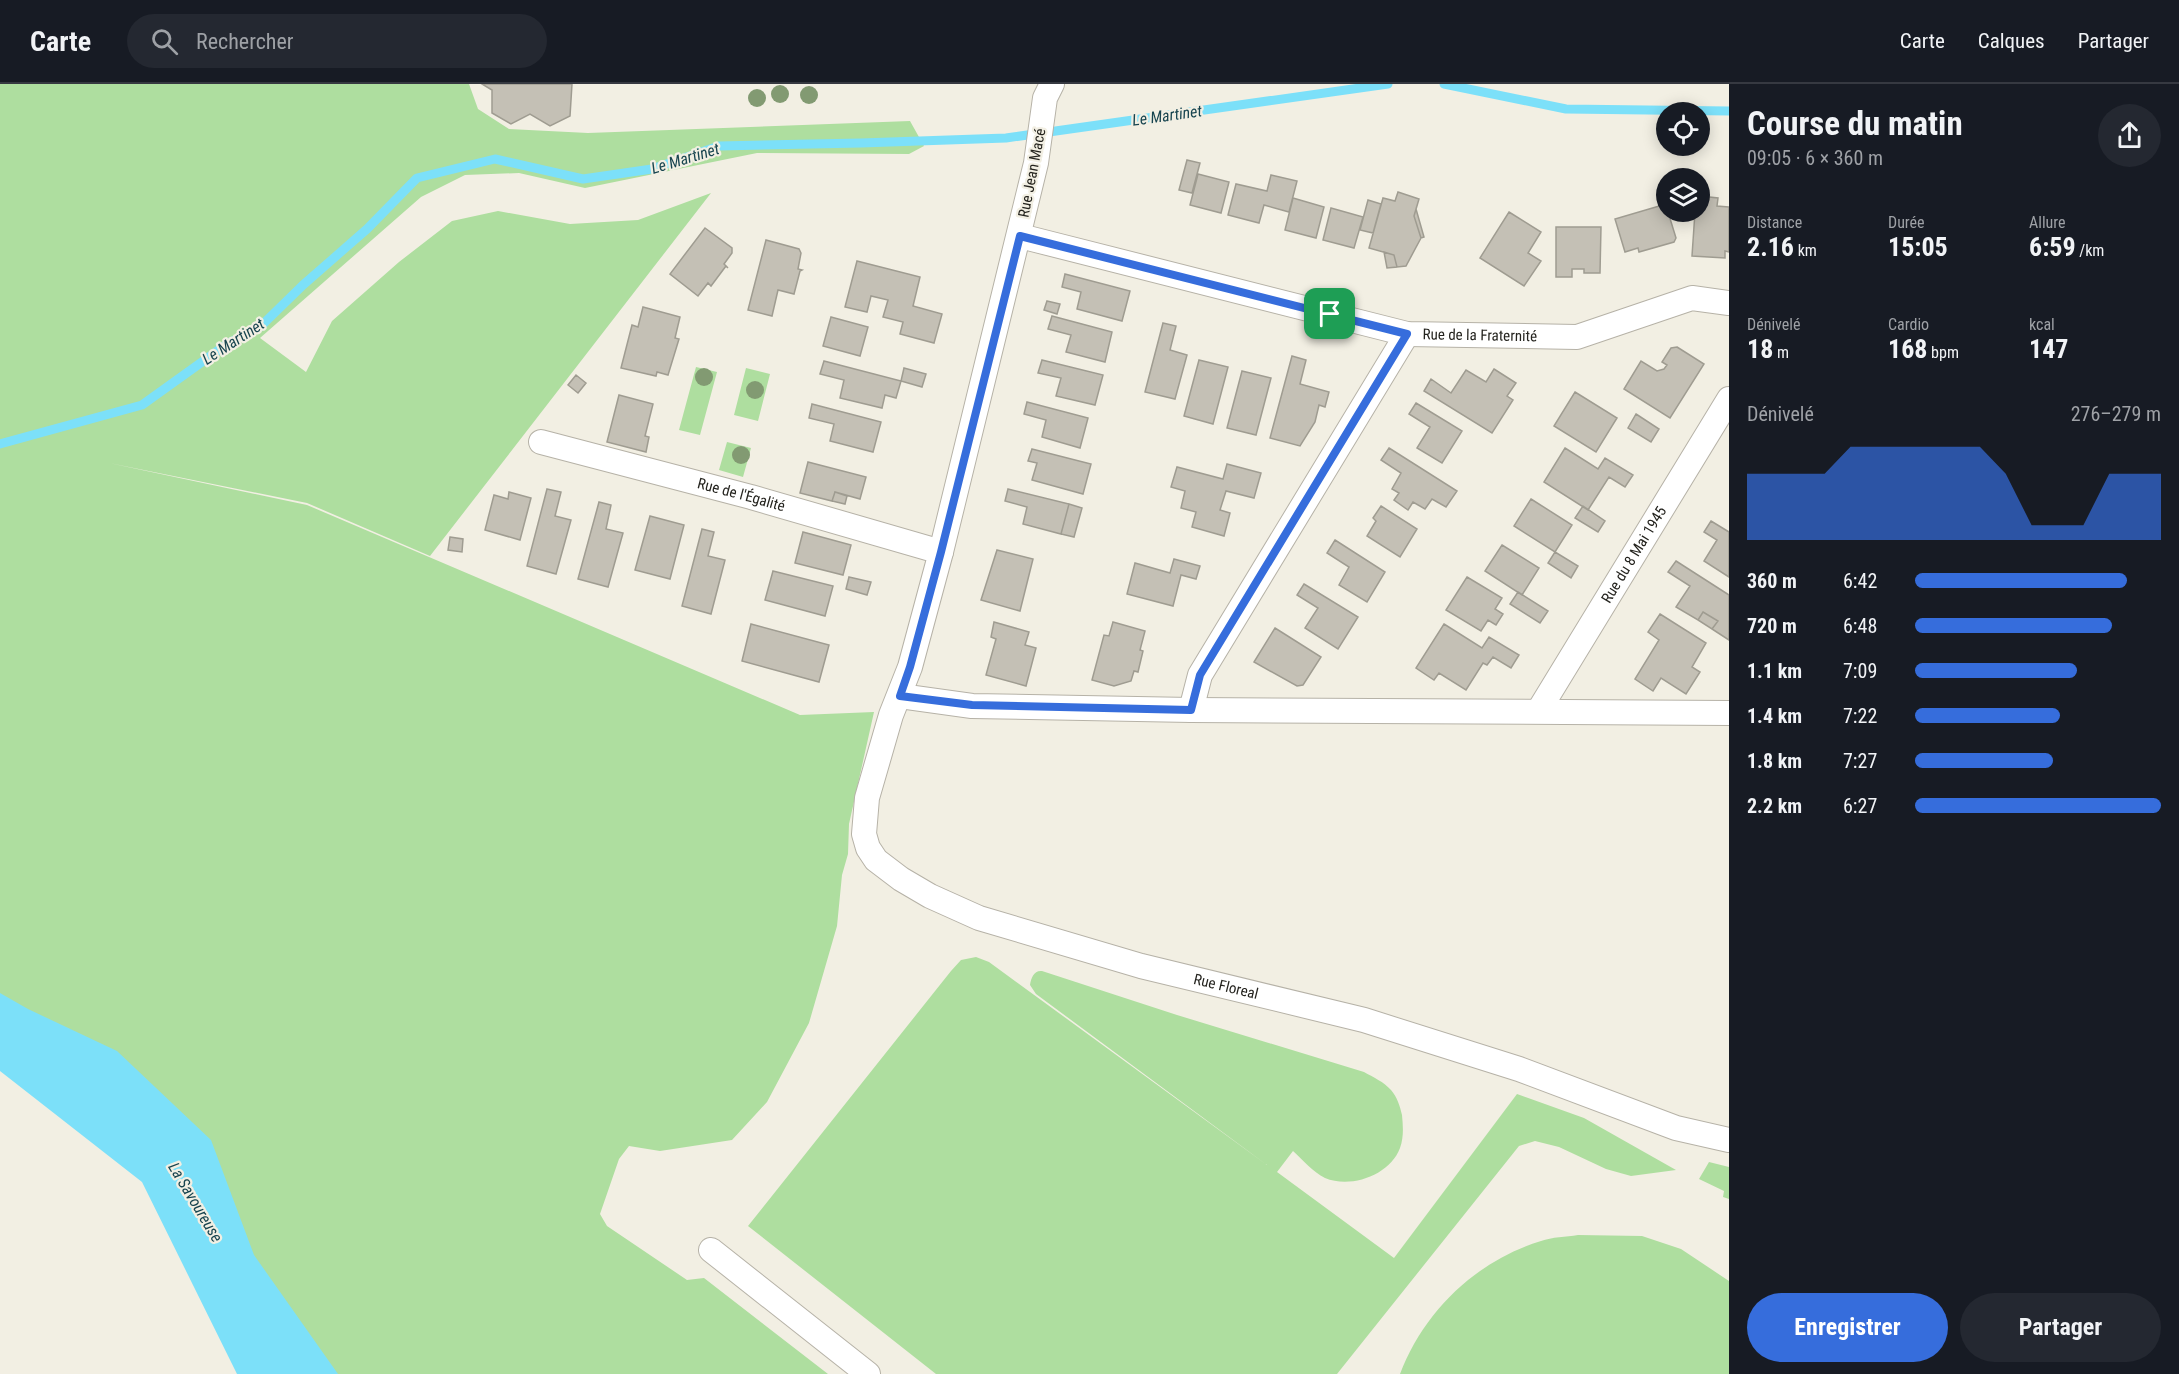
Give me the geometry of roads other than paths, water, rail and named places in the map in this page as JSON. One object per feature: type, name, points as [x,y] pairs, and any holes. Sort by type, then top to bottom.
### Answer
[{"type":"street","name":"Rue Jean Macé","points":[[896,706],[910,667],[941,552],[1020,236],[1038,150],[1045,98],[1052,84]]},
{"type":"street","name":"Rue de la Fraternité","points":[[1020,236],[1407,334],[1577,337],[1692,298],[1729,303]]},
{"type":"street","points":[[1191,710],[1200,675],[1407,334]]},
{"type":"street","name":"Rue du 8 Mai 1945","points":[[1539,710],[1729,399]]},
{"type":"street","name":"Rue de l'Égalité","points":[[541,442],[694,473],[753,489],[941,552]]},
{"type":"street","points":[[896,706],[972,705],[1191,710],[1729,712]]},
{"type":"street","name":"Rue Floreal","points":[[896,706],[867,798],[864,834],[867,848],[876,860],[930,896],[979,918],[1141,966],[1364,1020],[1519,1069],[1676,1128],[1729,1140]]},
{"type":"street","points":[[711,1250],[868,1374]]},
{"type":"water","name":"La Savoureuse","points":[[0,993],[28,1009],[117,1051],[211,1140],[254,1255],[338,1374],[237,1374],[142,1182],[0,1071]]},
{"type":"waterway","name":"Le Martinet","points":[[0,444],[142,405],[227,344],[260,327],[303,285],[367,229],[417,178],[495,159],[583,179],[652,169],[719,146],[1006,138],[1388,84]]},
{"type":"waterway","name":"Le Martinet","points":[[1444,84],[1566,109],[1729,111]]}]
